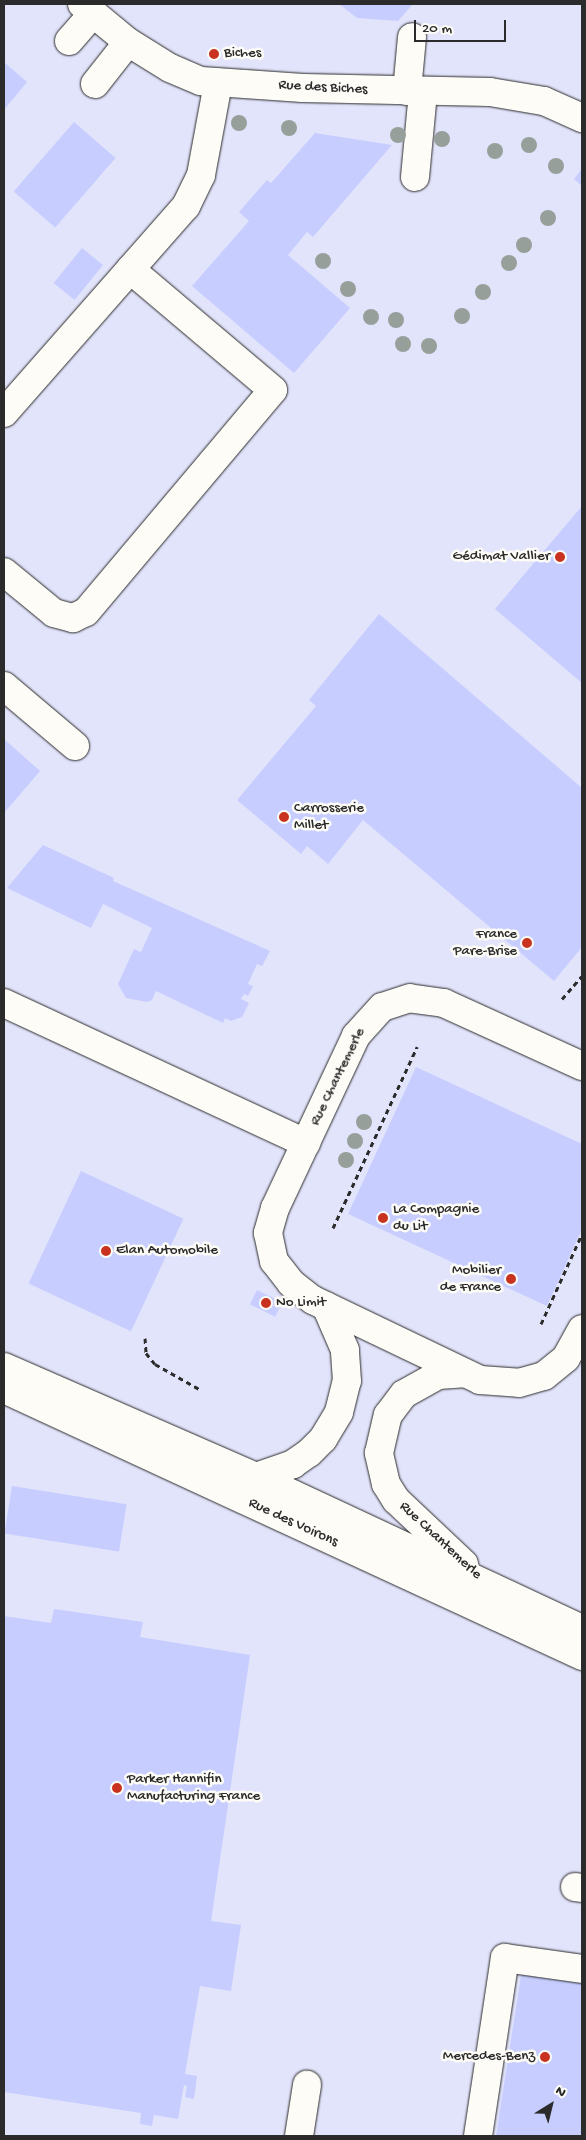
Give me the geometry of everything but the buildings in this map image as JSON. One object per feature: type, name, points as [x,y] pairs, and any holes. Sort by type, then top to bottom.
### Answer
[{"type":"street","points":[[69,40],[88,8]]},
{"type":"street","name":"Rue des Biches","points":[[88,8],[128,42],[185,76],[218,83],[515,95],[579,110]]},
{"type":"street","points":[[412,37],[415,91],[415,177]]},
{"type":"street","points":[[95,84],[128,42]]},
{"type":"street","points":[[4,413],[130,269],[194,192],[201,175],[218,83]]},
{"type":"street","points":[[4,572],[54,614],[73,618],[86,612],[273,390],[130,269]]},
{"type":"street","points":[[4,686],[75,746]]},
{"type":"street","name":"Rue Chantemerle","points":[[582,1066],[444,1003],[423,998],[396,1000],[372,1015],[356,1036],[269,1222],[268,1242],[274,1261],[286,1277],[302,1292],[326,1306],[464,1373],[494,1383],[530,1381],[556,1368],[573,1350],[582,1329]]},
{"type":"street","points":[[4,1002],[306,1143]]},
{"type":"street","points":[[256,1477],[293,1464],[309,1453],[323,1439],[339,1412],[347,1381],[345,1350],[326,1306]]},
{"type":"street","name":"Rue des Voirons","points":[[4,1367],[256,1477],[582,1629]]},
{"type":"street","name":"Rue Chantemerle","points":[[464,1373],[426,1380],[400,1399],[384,1427],[380,1466],[386,1484],[408,1514],[485,1584]]},
{"type":"street","name":"Rue des Voirons","points":[[4,1389],[582,1656]]},
{"type":"street","points":[[478,2136],[505,1958],[582,1969]]},
{"type":"street","points":[[299,2136],[307,2085]]},
{"type":"path","points":[[562,999],[582,976]]},
{"type":"path","points":[[334,1228],[417,1047]]},
{"type":"path","points":[[541,1324],[582,1234]]},
{"type":"path","points":[[145,1338],[146,1353],[155,1364],[201,1390]]},
{"type":"shaded area","points":[[4,4],[582,4],[582,2136],[4,2136]]},
{"type":"place","name":"Biches","points":[[214,54]]},
{"type":"place","name":"Gédimat Vallier","points":[[560,557]]},
{"type":"place","name":"Carrosserie Millet","points":[[284,817]]},
{"type":"place","name":"France Pare-Brise","points":[[527,943]]},
{"type":"place","name":"La Compagnie du Lit","points":[[383,1218]]},
{"type":"place","name":"Elan Automobile","points":[[106,1251]]},
{"type":"place","name":"Mobilier de France","points":[[511,1279]]},
{"type":"place","name":"No Limit","points":[[266,1303]]},
{"type":"place","name":"Parker Hannifin Manufacturing France","points":[[117,1788]]},
{"type":"place","name":"Mercedes-Benz","points":[[545,2057]]}]
